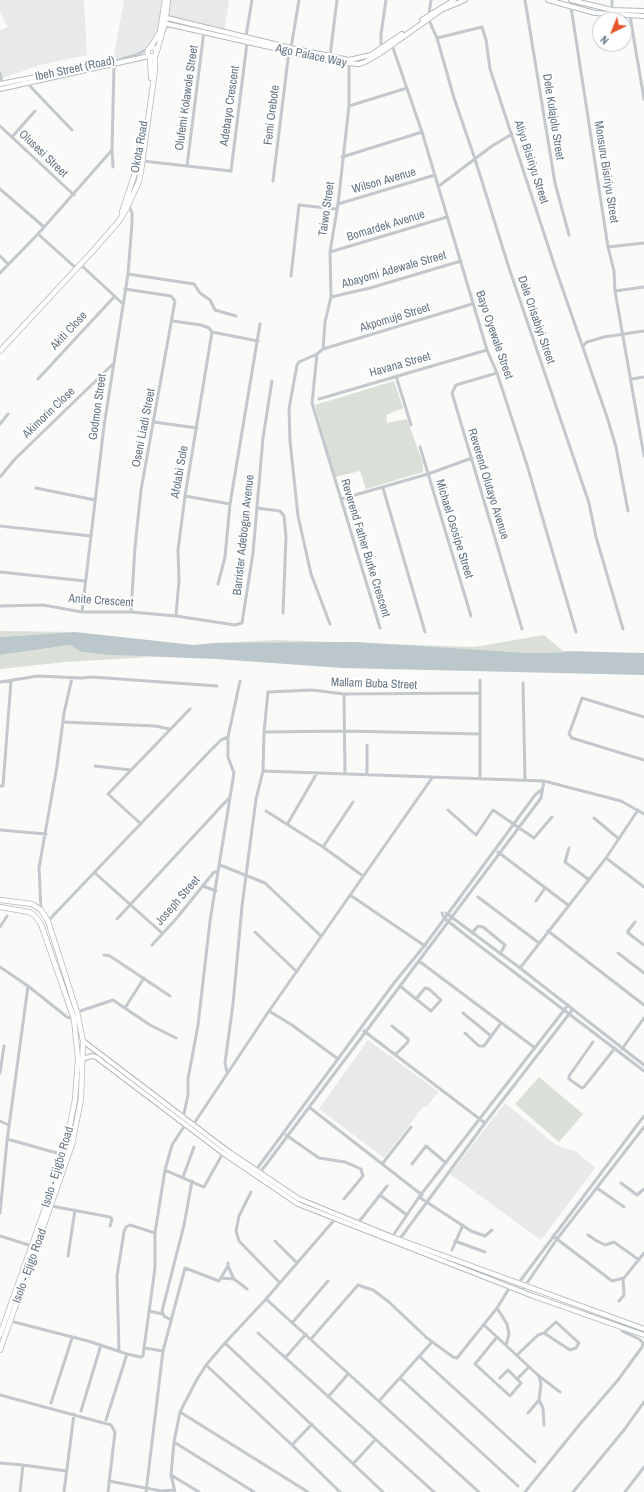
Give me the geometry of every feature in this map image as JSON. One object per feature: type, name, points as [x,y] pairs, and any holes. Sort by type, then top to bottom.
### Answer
[{"type":"main road","points":[[164,0],[164,23],[156,51],[151,56],[147,54],[158,37],[164,23]]},
{"type":"main road","points":[[164,17],[168,0]]},
{"type":"main road","name":"Ago Palace Way","points":[[290,50],[350,60],[362,59],[381,49],[454,0]]},
{"type":"main road","name":"Ago Palace Way","points":[[164,23],[290,50],[349,65],[365,62],[392,45],[429,16],[465,0]]},
{"type":"main road","points":[[548,0],[592,12]]},
{"type":"main road","points":[[571,0],[612,10],[644,11]]},
{"type":"main road","points":[[589,12],[593,6]]},
{"type":"main road","points":[[596,12],[599,7]]},
{"type":"main road","points":[[632,16],[644,16]]},
{"type":"main road","name":"Ago Palace Way","points":[[164,17],[246,41]]},
{"type":"main road","points":[[149,49],[154,48],[156,51]]},
{"type":"main road","name":"Ibeh Street (Road)","points":[[1,84],[151,56]]},
{"type":"main road","name":"Okota Road","points":[[0,351],[81,265],[119,221],[127,208],[139,181],[143,161],[155,70],[151,56]]},
{"type":"main road","name":"Okota Road","points":[[109,232],[122,211],[133,183],[139,159],[151,76],[151,56]]},
{"type":"main road","name":"Ibeh Street (Road)","points":[[0,89],[28,84],[113,63]]},
{"type":"main road","points":[[0,900],[32,904],[41,910],[48,921],[77,1012],[83,1041],[298,1204],[335,1220],[520,1292],[644,1335]]},
{"type":"main road","name":"Isolo - Ejigbo Road","points":[[0,907],[29,912],[38,919],[74,1019],[78,1044],[76,1092],[64,1155],[0,1335]]},
{"type":"main road","name":"Isolo - Ejigo Road","points":[[0,1350],[74,1137],[81,1099],[83,1041]]},
{"type":"main road","points":[[82,1059],[91,1056],[96,1057],[223,1153],[254,1172]]},
{"type":"main road","points":[[258,1175],[299,1199],[399,1240],[644,1329]]},
{"type":"street","name":"Adebayo Crescent","points":[[187,166],[231,171],[252,0]]},
{"type":"street","name":"Femi Orebote","points":[[273,181],[290,50],[299,0]]},
{"type":"street","points":[[330,56],[337,0]]},
{"type":"street","points":[[381,49],[381,34],[386,0]]},
{"type":"street","points":[[429,16],[431,0]]},
{"type":"street","name":"Dele Kulajolu Street","points":[[525,0],[554,183],[570,235]]},
{"type":"street","points":[[612,0],[612,10]]},
{"type":"street","name":"Monsuru Bisiriyu Street","points":[[571,7],[608,247],[614,271],[615,291],[643,441],[644,456]]},
{"type":"street","name":"Dele Orisabiyi Street","points":[[429,16],[509,268],[589,503],[596,537],[623,629]]},
{"type":"street","points":[[632,26],[643,81],[644,99]]},
{"type":"street","name":"Aliyu Bisiriyu Street","points":[[437,38],[482,27],[487,44],[490,68],[616,447],[628,511]]},
{"type":"street","name":"Olufemi Kolawole Street","points":[[187,166],[204,31]]},
{"type":"street","name":"Bayo Oyewale Street","points":[[392,45],[439,186],[461,260],[472,304],[487,350],[497,373],[527,465],[576,632]]},
{"type":"street","name":"Ibeh Street (Road)","points":[[113,63],[149,49]]},
{"type":"street","points":[[113,63],[113,167]]},
{"type":"street","name":"Taiwo Street","points":[[323,349],[325,322],[331,297],[330,252],[338,204],[342,157],[349,106],[349,65]]},
{"type":"street","points":[[0,73],[1,84]]},
{"type":"street","points":[[28,84],[72,130]]},
{"type":"street","points":[[349,106],[407,88]]},
{"type":"street","points":[[12,136],[35,111]]},
{"type":"street","name":"Olusesi Street","points":[[1,128],[12,136],[74,195]]},
{"type":"street","points":[[342,157],[422,132]]},
{"type":"street","points":[[439,186],[504,137],[512,134]]},
{"type":"street","points":[[0,272],[74,195],[112,150]]},
{"type":"street","points":[[143,161],[187,166]]},
{"type":"street","name":"Wilson Avenue","points":[[338,204],[435,175]]},
{"type":"street","points":[[0,189],[44,227]]},
{"type":"street","points":[[291,276],[299,205],[336,209]]},
{"type":"street","name":"Godmon Street","points":[[82,612],[113,364],[128,274],[132,213],[130,208],[127,208]]},
{"type":"street","name":"Bomardek Avenue","points":[[330,252],[447,217]]},
{"type":"street","points":[[38,234],[77,269]]},
{"type":"street","points":[[608,247],[644,243]]},
{"type":"street","points":[[0,256],[8,264]]},
{"type":"street","name":"Abayomi Adewale Street","points":[[331,297],[370,288],[461,260]]},
{"type":"street","points":[[81,265],[122,303]]},
{"type":"street","points":[[128,274],[194,284],[200,293],[210,300],[215,310],[236,316]]},
{"type":"street","points":[[615,291],[644,287]]},
{"type":"street","name":"Oseni Liadi Street","points":[[125,289],[173,296],[175,301],[173,321],[141,490],[135,547],[131,612]]},
{"type":"street","name":"Akiti Close","points":[[38,379],[114,297]]},
{"type":"street","name":"Akpomuje Street","points":[[323,349],[472,304]]},
{"type":"street","points":[[173,321],[201,325],[209,328],[212,332],[258,341]]},
{"type":"street","points":[[218,584],[225,557],[230,504],[260,324]]},
{"type":"street","points":[[583,346],[587,342],[598,338],[644,331]]},
{"type":"street","name":"Afolabi Sole","points":[[176,616],[179,580],[178,550],[185,496],[212,332]]},
{"type":"street","points":[[323,349],[317,354],[299,362],[297,365],[289,409],[290,441],[298,516],[311,574],[330,624]]},
{"type":"street","name":"Havana Street","points":[[319,399],[487,350]]},
{"type":"street","name":"Reverend Father Burke Crescent","points":[[317,354],[312,403],[332,474],[380,628]]},
{"type":"street","name":"Akimorin Close","points":[[0,478],[15,459],[113,364]]},
{"type":"street","name":"Reverend Olutayo Avenue","points":[[497,373],[459,384],[453,389],[460,423],[472,458],[522,629]]},
{"type":"street","points":[[396,376],[411,425]]},
{"type":"street","points":[[632,379],[644,377]]},
{"type":"street","name":"Barrister Adebogun Avenue","points":[[176,616],[235,625],[242,623],[253,553],[262,438],[272,382]]},
{"type":"street","points":[[0,424],[8,414]]},
{"type":"street","points":[[154,422],[197,428]]},
{"type":"street","name":"Michael Ososipe Street","points":[[420,447],[471,616]]},
{"type":"street","points":[[341,499],[428,474],[472,458]]},
{"type":"street","points":[[36,488],[95,500]]},
{"type":"street","points":[[383,488],[425,632]]},
{"type":"street","points":[[185,496],[230,504]]},
{"type":"street","points":[[257,508],[280,511],[284,516],[286,537],[283,613]]},
{"type":"street","points":[[0,526],[91,536]]},
{"type":"street","points":[[0,572],[85,581]]},
{"type":"street","name":"Anite Crescent","points":[[0,606],[43,605],[82,612],[131,612],[176,616]]},
{"type":"street","points":[[0,682],[38,676],[72,678],[92,677],[216,686]]},
{"type":"street","points":[[41,910],[39,868],[46,834],[63,722],[72,678]]},
{"type":"street","points":[[480,680],[480,779]]},
{"type":"street","points":[[0,786],[4,786],[11,681]]},
{"type":"street","points":[[184,1118],[188,1095],[188,1079],[198,1025],[210,921],[234,773],[228,757],[228,737],[240,681]]},
{"type":"street","points":[[523,683],[525,780]]},
{"type":"street","name":"Mallam Buba Street","points":[[264,732],[268,692],[312,690],[344,694],[479,693]]},
{"type":"street","points":[[344,694],[345,774]]},
{"type":"street","points":[[644,717],[582,698],[569,734],[572,738],[644,760]]},
{"type":"street","points":[[141,824],[108,794],[190,710]]},
{"type":"street","points":[[63,722],[155,726],[170,729]]},
{"type":"street","points":[[227,1072],[224,1063],[233,1004],[256,800],[263,771],[264,732],[345,731],[480,734]]},
{"type":"street","points":[[48,921],[209,752],[221,740],[228,737]]},
{"type":"street","points":[[367,745],[367,774]]},
{"type":"street","points":[[95,766],[131,770]]},
{"type":"street","points":[[263,771],[525,780],[544,782],[621,801],[644,814]]},
{"type":"street","points":[[288,824],[317,773]]},
{"type":"street","points":[[193,1125],[269,1011],[432,778]]},
{"type":"street","points":[[258,1175],[520,827],[541,798],[541,790],[544,782]]},
{"type":"street","points":[[254,1172],[394,983],[424,946],[535,795],[541,790]]},
{"type":"street","points":[[117,919],[229,797]]},
{"type":"street","points":[[323,847],[352,802]]},
{"type":"street","points":[[266,810],[323,847],[363,876]]},
{"type":"street","points":[[448,810],[476,835],[493,810],[534,838],[552,817]]},
{"type":"street","points":[[520,968],[548,930],[606,858],[638,810]]},
{"type":"street","points":[[594,818],[619,839]]},
{"type":"street","points":[[0,830],[46,834]]},
{"type":"street","points":[[569,848],[565,862],[588,879]]},
{"type":"street","points":[[495,850],[568,905]]},
{"type":"street","points":[[606,858],[644,887]]},
{"type":"street","points":[[220,865],[264,883],[321,936]]},
{"type":"street","name":"Joseph Street","points":[[152,945],[214,872],[218,872]]},
{"type":"street","points":[[95,873],[162,933]]},
{"type":"street","points":[[203,886],[216,891]]},
{"type":"street","points":[[536,901],[545,888]]},
{"type":"street","points":[[350,895],[428,948]]},
{"type":"street","points":[[478,897],[539,943]]},
{"type":"street","points":[[448,913],[644,1065]]},
{"type":"street","points":[[0,927],[7,916]]},
{"type":"street","points":[[444,918],[644,1071]]},
{"type":"street","points":[[635,922],[628,933],[644,945]]},
{"type":"street","points":[[472,933],[478,926],[483,927],[505,945],[500,954]]},
{"type":"street","points":[[548,930],[644,1005]]},
{"type":"street","points":[[255,932],[297,972]]},
{"type":"street","points":[[618,953],[644,973]]},
{"type":"street","points":[[104,955],[110,956],[170,996]]},
{"type":"street","points":[[419,961],[535,1048]]},
{"type":"street","points":[[0,967],[28,986],[67,1017],[74,1019]]},
{"type":"street","points":[[125,1008],[144,978]]},
{"type":"street","points":[[0,1213],[7,1139],[28,986]]},
{"type":"street","points":[[400,986],[416,999],[431,1011],[440,1000],[427,988],[416,999]]},
{"type":"street","points":[[77,1012],[109,1000],[113,1000],[150,1025],[176,1038]]},
{"type":"street","points":[[392,1237],[446,1163],[568,1005]]},
{"type":"street","points":[[399,1240],[485,1123],[573,1009]]},
{"type":"street","points":[[269,1011],[292,1025],[338,1059]]},
{"type":"street","points":[[462,1014],[491,1036]]},
{"type":"street","points":[[622,1049],[644,1018]]},
{"type":"street","points":[[464,1033],[481,1046],[501,1023]]},
{"type":"street","points":[[392,1026],[408,1039],[408,1042],[395,1055]]},
{"type":"street","points":[[360,1029],[485,1123]]},
{"type":"street","points":[[593,1042],[569,1076],[582,1088],[584,1088],[618,1045]]},
{"type":"street","points":[[0,1073],[4,1046]]},
{"type":"street","points":[[304,1103],[365,1151],[383,1163],[426,1202],[471,1231],[485,1236],[492,1230]]},
{"type":"street","points":[[311,1339],[358,1285],[373,1290],[432,1342],[453,1357],[457,1358],[518,1282],[644,1116]]},
{"type":"street","points":[[0,1121],[9,1125]]},
{"type":"street","points":[[10,1322],[142,1357],[155,1268],[155,1233],[165,1170],[172,1144],[185,1125]]},
{"type":"street","points":[[636,1126],[643,1131]]},
{"type":"street","points":[[383,1163],[411,1127]]},
{"type":"street","points":[[520,1292],[557,1239],[643,1131],[644,1127]]},
{"type":"street","points":[[283,1133],[319,1158],[347,1162],[361,1169],[363,1176],[344,1199]]},
{"type":"street","points":[[7,1139],[64,1155]]},
{"type":"street","points":[[412,1164],[426,1146],[446,1163]]},
{"type":"street","points":[[183,1177],[194,1148]]},
{"type":"street","points":[[165,1170],[204,1187],[223,1153]]},
{"type":"street","points":[[162,1314],[184,1225],[192,1182]]},
{"type":"street","points":[[620,1183],[636,1195],[644,1188]]},
{"type":"street","points":[[358,1223],[387,1186]]},
{"type":"street","points":[[597,1188],[624,1207]]},
{"type":"street","points":[[251,1192],[239,1216],[236,1231],[237,1236],[239,1241],[280,1283]]},
{"type":"street","points":[[380,1195],[407,1215]]},
{"type":"street","points":[[51,1206],[110,1218],[112,1219],[110,1226]]},
{"type":"street","points":[[68,1256],[76,1210]]},
{"type":"street","points":[[109,1481],[147,1490],[174,1491],[171,1474],[174,1442],[180,1412],[206,1364],[266,1299],[338,1215]]},
{"type":"street","points":[[119,1351],[117,1276],[124,1232],[126,1227],[130,1225],[155,1233]]},
{"type":"street","points":[[452,1250],[463,1225]]},
{"type":"street","points":[[588,1235],[606,1245],[614,1242],[639,1260]]},
{"type":"street","points":[[0,1236],[32,1246]]},
{"type":"street","points":[[553,1236],[609,1279],[615,1281],[623,1279],[644,1253]]},
{"type":"street","points":[[275,1241],[297,1263]]},
{"type":"street","points":[[455,1242],[485,1252]]},
{"type":"street","points":[[221,1278],[228,1265],[234,1279],[247,1289]]},
{"type":"street","points":[[147,1490],[163,1351],[186,1268],[217,1281],[221,1278],[234,1279]]},
{"type":"street","points":[[619,1301],[624,1295],[623,1279]]},
{"type":"street","points":[[292,1323],[328,1281]]},
{"type":"street","points":[[266,1299],[477,1491]]},
{"type":"street","points":[[497,1308],[507,1324],[508,1334],[506,1345]]},
{"type":"street","points":[[149,1311],[162,1314],[171,1320]]},
{"type":"street","points":[[517,1356],[538,1335],[544,1333],[557,1322],[579,1343],[576,1348],[570,1350],[544,1333]]},
{"type":"street","points":[[484,1325],[539,1376],[560,1392]]},
{"type":"street","points":[[524,1492],[618,1380],[642,1347],[643,1343],[639,1339],[622,1331],[623,1328]]},
{"type":"street","points":[[258,1332],[375,1440],[434,1492]]},
{"type":"street","points":[[286,1358],[306,1334]]},
{"type":"street","points":[[497,1337],[475,1364],[510,1396],[521,1386],[521,1381],[508,1370],[500,1378]]},
{"type":"street","points":[[51,1403],[72,1338]]},
{"type":"street","points":[[379,1401],[432,1342]]},
{"type":"street","points":[[225,1343],[383,1492]]},
{"type":"street","points":[[80,1410],[101,1345]]},
{"type":"street","points":[[144,1348],[163,1351]]},
{"type":"street","points":[[106,1420],[127,1354]]},
{"type":"street","points":[[420,1357],[535,1462]]},
{"type":"street","points":[[206,1364],[340,1492]]},
{"type":"street","points":[[518,1378],[529,1367]]},
{"type":"street","points":[[328,1397],[348,1374]]},
{"type":"street","points":[[539,1376],[541,1384],[540,1400],[543,1408],[544,1425]]},
{"type":"street","points":[[400,1378],[518,1486]]},
{"type":"street","points":[[0,1395],[111,1425],[114,1428],[108,1492]]},
{"type":"street","points":[[528,1413],[540,1400]]},
{"type":"street","points":[[573,1492],[624,1430],[644,1402]]},
{"type":"street","points":[[180,1412],[308,1492]]},
{"type":"street","points":[[64,1492],[74,1414]]},
{"type":"street","points":[[292,1445],[312,1424]]},
{"type":"street","points":[[353,1464],[375,1440]]},
{"type":"street","points":[[174,1442],[254,1492]]},
{"type":"street","points":[[0,1463],[66,1471]]},
{"type":"street","points":[[20,1492],[23,1465]]},
{"type":"street","points":[[625,1492],[644,1467]]},
{"type":"street","points":[[171,1474],[199,1492]]},
{"type":"shaded area","points":[[0,0],[84,0],[87,55],[40,65],[0,79],[0,30],[8,27],[0,12]]},
{"type":"shaded area","points":[[124,0],[229,0],[224,35],[169,28],[151,48],[113,62]]},
{"type":"shaded area","points":[[394,381],[403,408],[386,415],[387,423],[407,419],[423,464],[423,472],[366,489],[360,471],[335,477],[315,405]]},
{"type":"shaded area","points":[[0,631],[75,632],[0,637]]},
{"type":"shaded area","points":[[75,632],[194,645],[214,643],[356,642],[527,653],[568,652],[563,651],[644,653],[644,675],[342,668],[216,659],[113,655],[81,652],[70,645],[0,655],[0,637]]},
{"type":"shaded area","points":[[544,635],[563,651],[572,652],[527,653],[214,643],[278,640],[475,647]]},
{"type":"shaded area","points":[[70,645],[81,652],[151,657],[65,662],[0,669],[0,655]]},
{"type":"shaded area","points":[[368,1040],[439,1092],[426,1107],[424,1106],[384,1158],[319,1109]]},
{"type":"shaded area","points":[[539,1077],[583,1114],[559,1142],[515,1104]]},
{"type":"shaded area","points":[[505,1103],[556,1145],[577,1152],[595,1168],[541,1240],[450,1174]]}]
